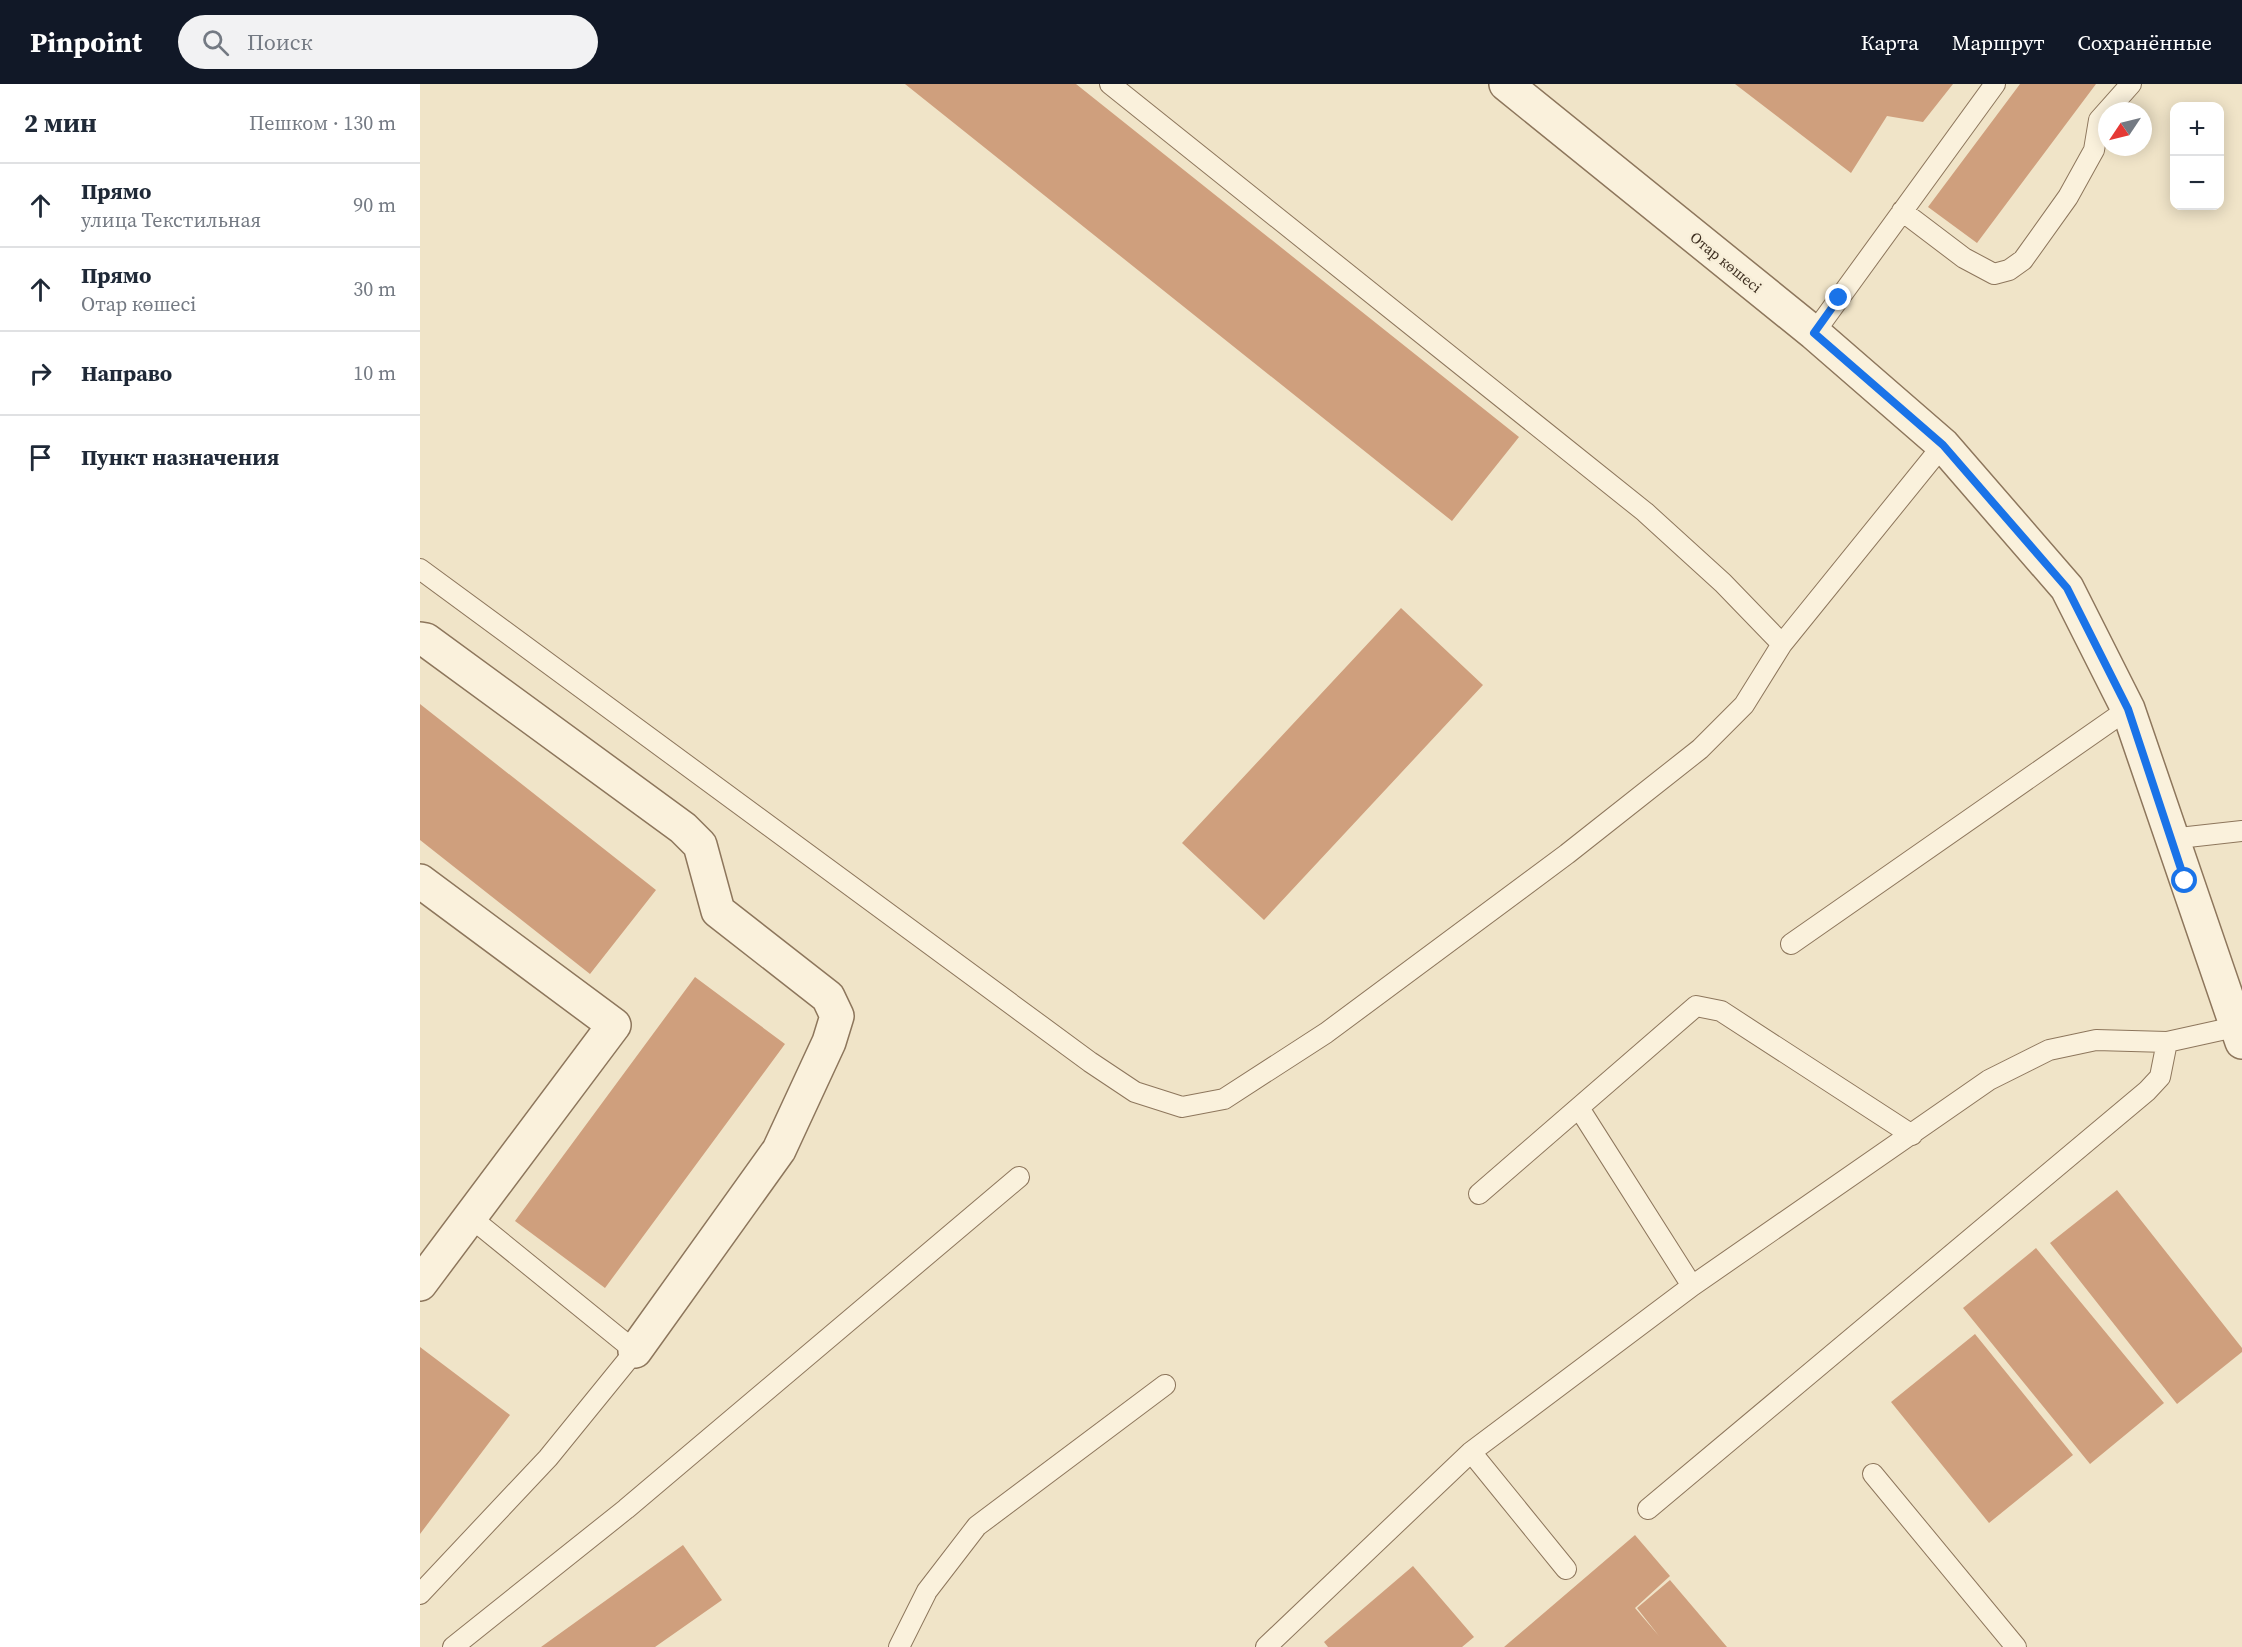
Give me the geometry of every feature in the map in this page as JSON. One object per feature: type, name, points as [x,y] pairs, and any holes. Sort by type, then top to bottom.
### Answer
[{"type":"street","name":"Отар көшесі","points":[[1506,84],[1814,333],[1943,445],[2067,588],[2128,709],[2170,839],[2239,1035]]},
{"type":"street","points":[[420,639],[426,640],[683,828],[700,845],[718,911],[828,997],[837,1016],[829,1042],[778,1150],[635,1351]]},
{"type":"street","points":[[420,881],[614,1025],[420,1284]]},
{"type":"lane","points":[[1110,84],[1645,512],[1723,583],[1782,644]]},
{"type":"lane","points":[[1814,333],[1995,84]]},
{"type":"lane","points":[[1902,211],[1964,258],[1994,274],[2009,270],[2023,260],[2068,197],[2094,150],[2099,120],[2131,84]]},
{"type":"lane","points":[[420,569],[1090,1062],[1134,1092],[1182,1107],[1224,1099],[1265,1075],[1567,854],[1700,749],[1744,705],[1782,644],[1943,445]]},
{"type":"lane","points":[[1791,944],[2128,709]]},
{"type":"lane","points":[[2170,839],[2242,831]]},
{"type":"lane","points":[[1479,1194],[1696,1006],[1721,1011],[1912,1135]]},
{"type":"lane","points":[[1267,1647],[1471,1452],[1692,1286],[1989,1080],[2049,1050],[2096,1041],[2168,1042],[2239,1035]]},
{"type":"lane","points":[[1648,1509],[2147,1091],[2160,1077],[2168,1042]]},
{"type":"lane","points":[[1579,1108],[1692,1286]]},
{"type":"lane","points":[[453,1647],[626,1509],[1019,1177]]},
{"type":"lane","points":[[420,1594],[548,1458],[635,1351],[470,1217]]},
{"type":"lane","points":[[899,1647],[927,1591],[977,1526],[1165,1384]]},
{"type":"lane","points":[[1471,1452],[1566,1569]]},
{"type":"lane","points":[[1873,1474],[2016,1647]]},
{"type":"building","points":[[905,84],[1076,84],[1519,437],[1452,521]]},
{"type":"building","points":[[1735,84],[1953,84],[1923,122],[1887,116],[1851,173]]},
{"type":"building","points":[[2020,84],[2096,84],[1977,243],[1928,207]]},
{"type":"building","points":[[1401,608],[1483,685],[1264,920],[1182,843]]},
{"type":"building","points":[[420,704],[656,890],[590,974],[420,840]]},
{"type":"building","points":[[695,977],[785,1044],[605,1288],[515,1221]]},
{"type":"building","points":[[2117,1190],[2242,1348],[2242,1352],[2177,1404],[2050,1243]]},
{"type":"building","points":[[2036,1248],[2164,1403],[2090,1464],[1963,1308]]},
{"type":"building","points":[[1975,1334],[2073,1455],[1989,1523],[1891,1402]]},
{"type":"building","points":[[420,1347],[510,1415],[420,1534]]},
{"type":"building","points":[[1635,1535],[1670,1576],[1635,1608],[1659,1636],[1637,1608],[1670,1580],[1727,1647],[1504,1647]]},
{"type":"building","points":[[683,1545],[722,1600],[655,1647],[541,1647]]},
{"type":"building","points":[[1413,1566],[1474,1637],[1462,1647],[1328,1647],[1324,1642]]},
{"type":"route","points":[[1839,298],[1814,333],[1943,445],[2067,588],[2128,709],[2185,881]]}]
